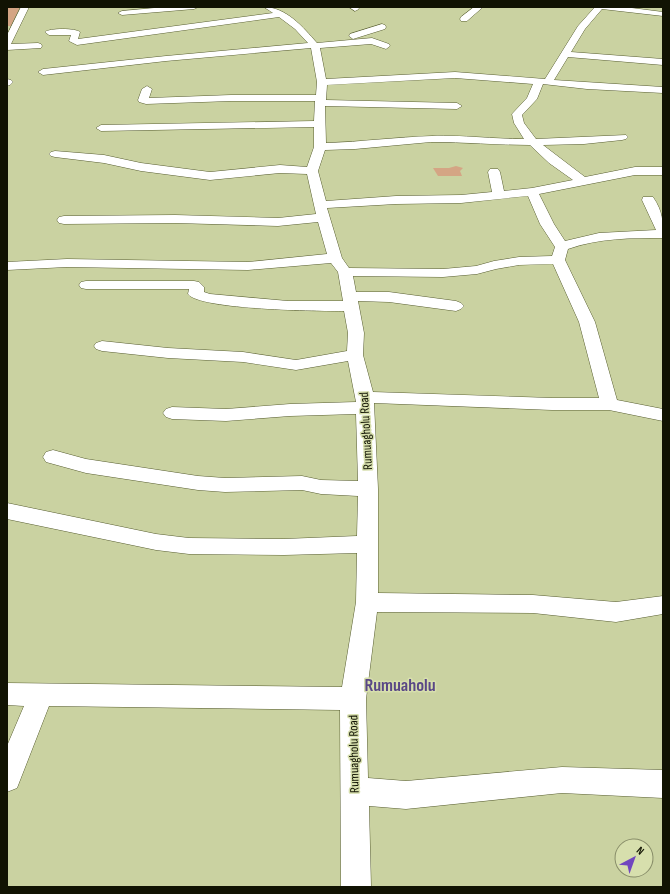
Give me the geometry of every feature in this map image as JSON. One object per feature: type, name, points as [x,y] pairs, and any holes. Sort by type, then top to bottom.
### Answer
[{"type":"street","points":[[7,44],[25,7]]},
{"type":"street","points":[[122,13],[194,7]]},
{"type":"street","points":[[464,19],[479,7]]},
{"type":"street","points":[[582,182],[550,158],[532,142],[518,123],[517,114],[532,99],[544,81],[566,54],[581,28],[599,7]]},
{"type":"street","points":[[603,7],[663,14]]},
{"type":"street","points":[[49,32],[76,32],[73,40],[77,42],[277,9],[298,27],[314,44],[322,94],[319,124],[320,147],[312,170],[280,169],[210,176],[141,167],[104,159],[55,154]]},
{"type":"street","points":[[314,44],[348,37],[382,27]]},
{"type":"street","points":[[43,72],[181,53],[314,44],[372,42],[386,46]]},
{"type":"street","points":[[7,47],[38,46]]},
{"type":"street","points":[[566,54],[663,62]]},
{"type":"street","points":[[147,89],[143,100],[146,102],[238,98],[322,94],[455,75],[544,81],[587,86],[663,90]]},
{"type":"street","points":[[322,94],[376,106],[457,106]]},
{"type":"street","points":[[244,109],[246,126]]},
{"type":"street","points":[[101,128],[319,124]]},
{"type":"street","points":[[320,147],[369,145],[431,139],[473,139],[502,142],[532,142],[584,141],[622,136]]},
{"type":"street","name":"Rumuagholu Road","points":[[312,170],[322,211],[350,301],[356,333],[355,355],[365,402],[368,489],[367,602],[353,699],[356,887]]},
{"type":"street","points":[[64,220],[175,219],[278,222],[322,211],[396,200],[461,199],[532,192],[635,171],[663,171]]},
{"type":"street","points":[[494,172],[499,195]]},
{"type":"street","points":[[532,192],[560,253],[587,322],[609,404]]},
{"type":"street","points":[[648,200],[663,230]]},
{"type":"street","points":[[7,266],[67,263],[248,266],[340,265],[444,273],[477,270],[494,265],[560,253],[584,238],[636,234],[663,234]]},
{"type":"street","points":[[86,285],[194,285],[197,287],[196,294],[200,297],[259,304],[350,301],[389,297],[456,306]]},
{"type":"street","points":[[102,346],[168,353],[243,357],[296,364],[355,355]]},
{"type":"street","points":[[172,413],[226,415],[365,402],[609,404],[663,415]]},
{"type":"street","points":[[52,457],[86,466],[198,483],[225,485],[302,483],[321,487],[368,489]]},
{"type":"street","points":[[7,511],[156,542],[189,546],[276,547],[367,544]]},
{"type":"street","points":[[367,602],[533,604],[616,612],[663,605]]},
{"type":"street","points":[[7,694],[353,699]]},
{"type":"street","points":[[7,779],[41,695]]},
{"type":"street","points":[[354,791],[406,795],[562,780],[663,784]]},
{"type":"shaded area","points":[[7,7],[20,7],[11,26],[7,26]]},
{"type":"shaded area","points":[[456,166],[463,168],[460,171],[462,176],[438,176],[433,168],[449,168]]},
{"type":"district","name":"Rumuaholu","points":[[400,685]]}]
